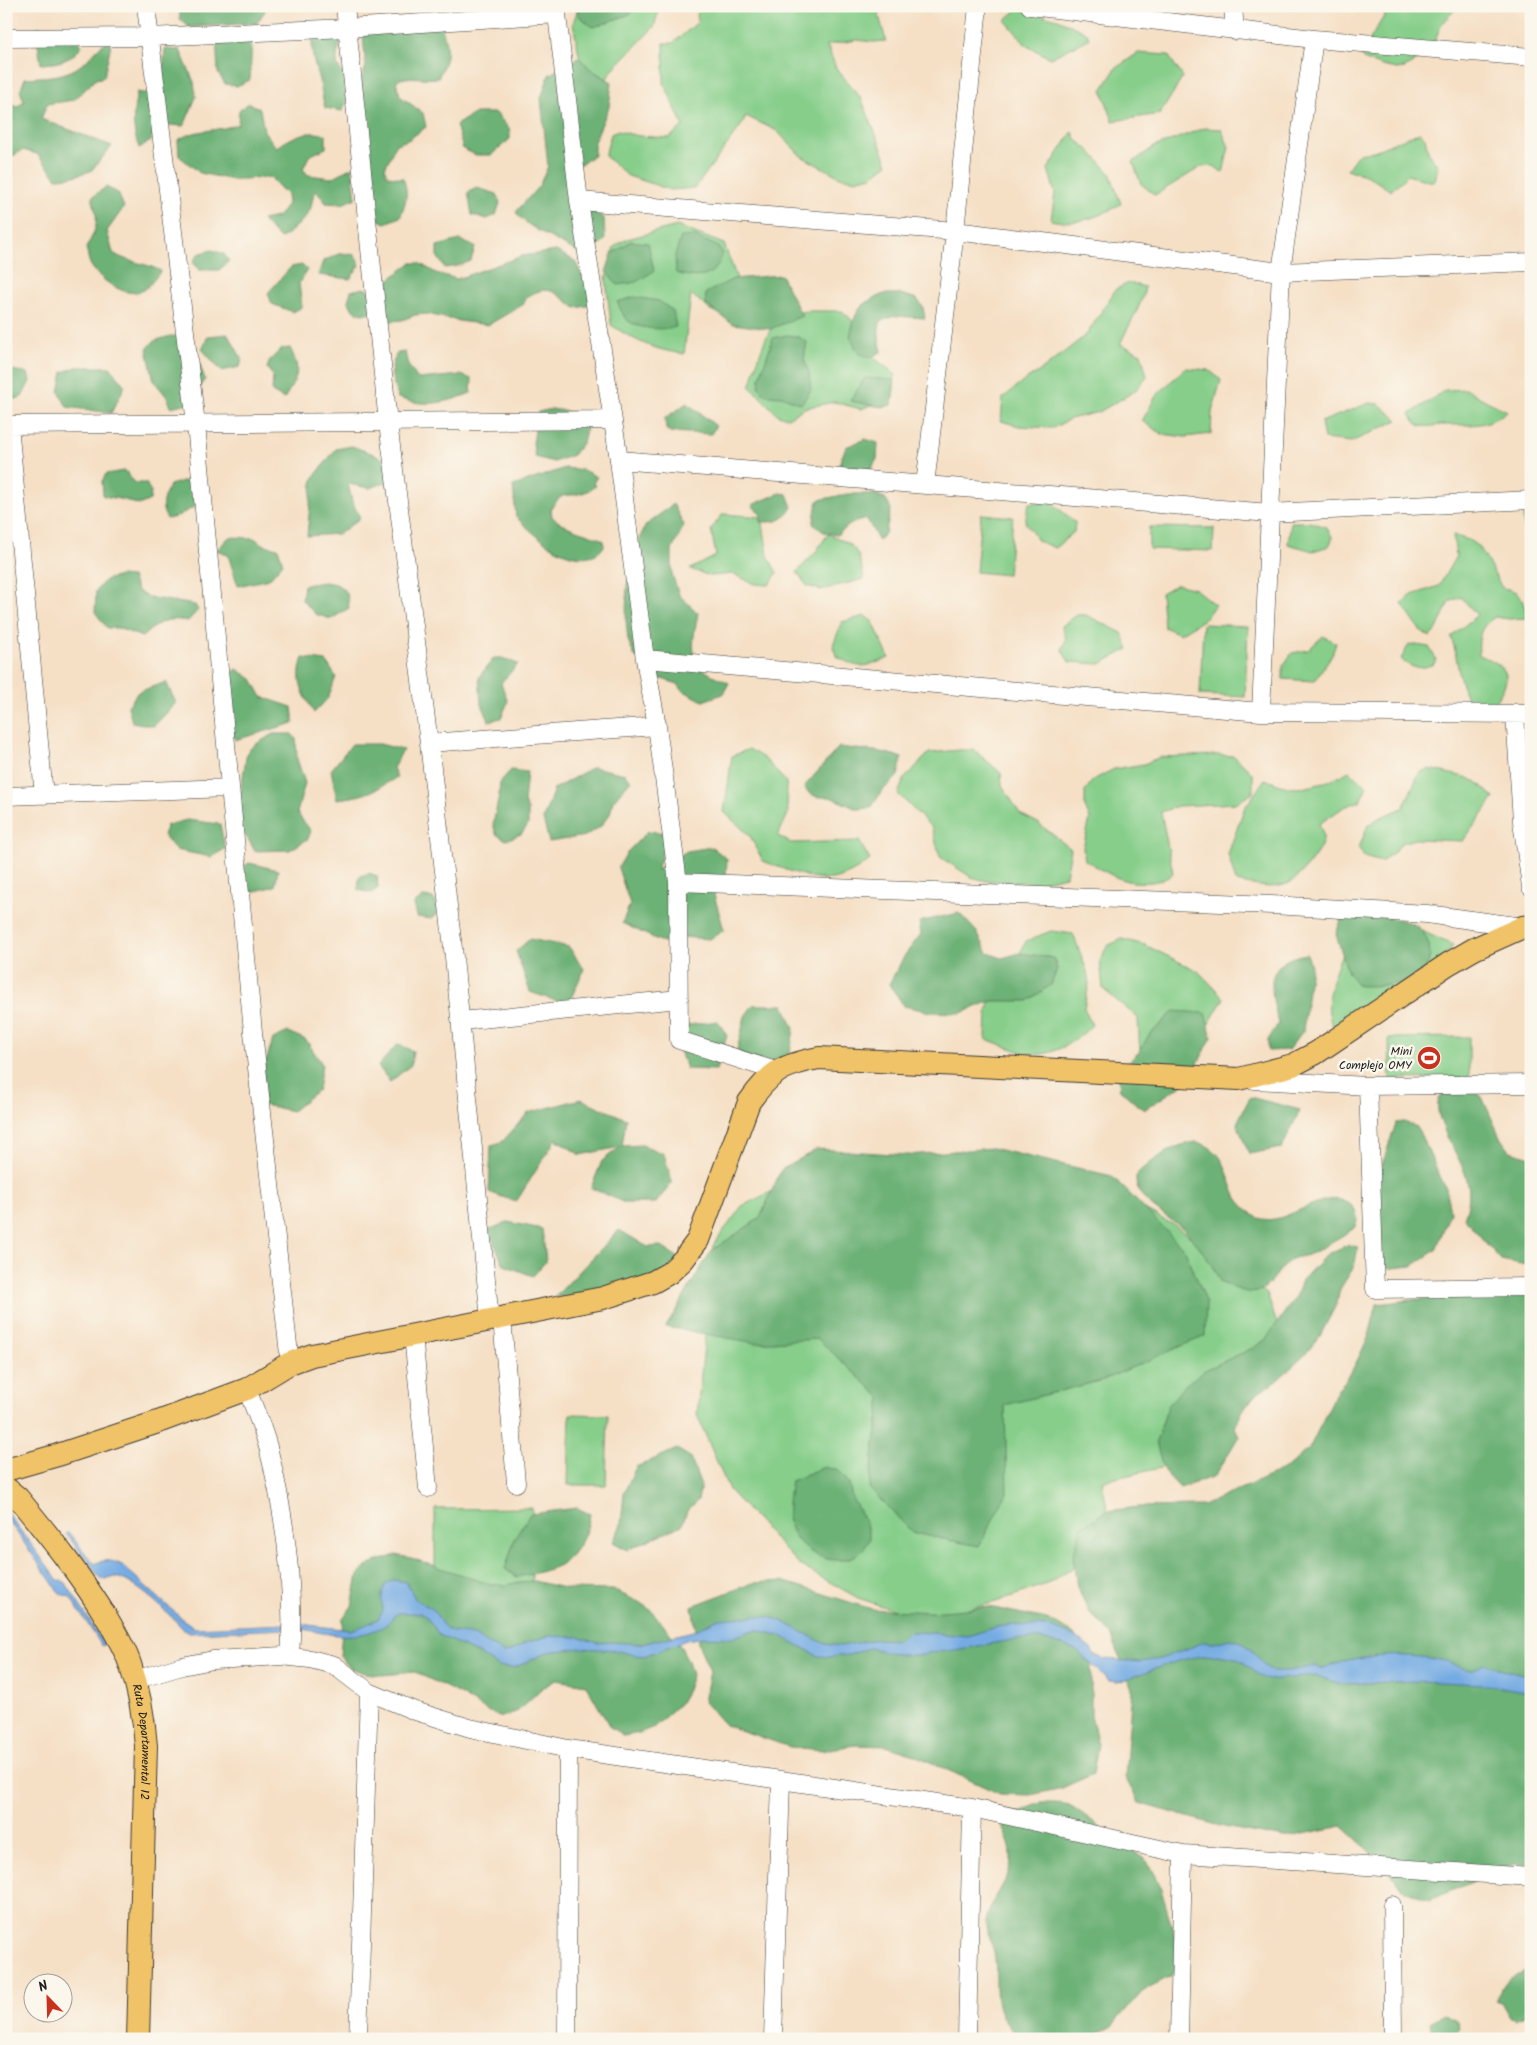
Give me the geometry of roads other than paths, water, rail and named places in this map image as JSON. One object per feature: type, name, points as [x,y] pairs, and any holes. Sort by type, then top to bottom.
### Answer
[{"type":"main road","points":[[6,1470],[131,1431],[247,1390],[290,1363],[312,1355],[603,1298],[653,1282],[669,1274],[683,1260],[698,1240],[749,1102],[762,1084],[776,1071],[796,1063],[820,1058],[1239,1079],[1293,1065],[1316,1053],[1448,964],[1474,949],[1527,926]]},
{"type":"main road","name":"Ruta Departamental 12","points":[[6,1488],[18,1498],[94,1596],[118,1637],[130,1663],[135,1680],[143,1717],[146,1746],[138,2039]]},
{"type":"street","points":[[146,6],[196,424],[253,1032],[290,1363]]},
{"type":"street","points":[[345,6],[388,422],[429,743],[516,1483]]},
{"type":"street","points":[[925,485],[955,231],[978,6]]},
{"type":"street","points":[[1030,6],[1314,40],[1531,57]]},
{"type":"street","points":[[1233,6],[1235,31]]},
{"type":"street","points":[[6,38],[150,37],[347,28],[557,10],[578,201],[619,460],[645,659],[657,726],[678,882],[679,1040],[776,1071]]},
{"type":"street","points":[[1261,712],[1281,272],[1314,40]]},
{"type":"street","points":[[578,201],[955,231],[1281,272],[1531,262]]},
{"type":"street","points":[[44,795],[7,425],[612,420]]},
{"type":"street","points":[[619,460],[1270,514],[1531,500]]},
{"type":"street","points":[[645,659],[1261,712],[1523,714],[1522,821],[1531,887]]},
{"type":"street","points":[[429,743],[657,726]]},
{"type":"street","points":[[6,796],[229,788]]},
{"type":"street","points":[[678,882],[1281,905],[1427,914],[1527,926]]},
{"type":"street","points":[[461,1021],[679,999]]},
{"type":"street","points":[[1239,1079],[1368,1086],[1531,1084]]},
{"type":"street","points":[[1368,1086],[1376,1289],[1531,1287]]},
{"type":"street","points":[[412,1336],[428,1488]]},
{"type":"street","points":[[247,1390],[268,1446],[284,1528],[292,1627],[290,1657]]},
{"type":"street","points":[[135,1680],[182,1666],[213,1660],[290,1657],[334,1665],[369,1692],[414,1711],[470,1728],[568,1749],[972,1808],[1183,1854],[1531,1876]]},
{"type":"street","points":[[358,2039],[369,1692]]},
{"type":"street","points":[[567,2039],[568,1749]]},
{"type":"street","points":[[773,2039],[781,1780]]},
{"type":"street","points":[[967,2039],[972,1808]]},
{"type":"street","points":[[1179,2039],[1183,1854]]},
{"type":"street","points":[[1392,1905],[1393,2039]]},
{"type":"water","points":[[6,1511],[58,1580],[65,1582],[105,1645],[102,1646],[70,1597],[58,1591],[6,1517]]},
{"type":"water","points":[[68,1532],[94,1564],[108,1561],[122,1565],[181,1618],[195,1628],[285,1624],[285,1629],[190,1633],[184,1630],[151,1598],[130,1583],[121,1578],[113,1577],[102,1580],[66,1534]]},
{"type":"water","points":[[394,1580],[406,1582],[416,1600],[434,1610],[447,1629],[453,1632],[474,1635],[503,1653],[509,1652],[525,1643],[548,1636],[579,1637],[598,1643],[642,1644],[693,1631],[719,1619],[756,1616],[782,1621],[825,1644],[841,1646],[877,1639],[897,1640],[910,1632],[968,1636],[996,1627],[1013,1625],[1051,1627],[1074,1636],[1091,1649],[1094,1655],[1105,1659],[1140,1662],[1160,1659],[1204,1642],[1214,1643],[1229,1639],[1242,1642],[1251,1649],[1266,1667],[1273,1671],[1288,1671],[1315,1666],[1320,1669],[1335,1664],[1379,1656],[1410,1656],[1441,1660],[1467,1669],[1477,1668],[1483,1664],[1531,1676],[1531,1692],[1480,1684],[1417,1681],[1341,1684],[1317,1676],[1267,1680],[1239,1660],[1225,1656],[1210,1655],[1178,1661],[1117,1682],[1109,1681],[1076,1650],[1042,1639],[1018,1639],[949,1651],[931,1652],[923,1655],[900,1655],[870,1648],[849,1655],[829,1657],[818,1656],[781,1636],[758,1630],[732,1638],[704,1637],[686,1640],[644,1656],[614,1650],[581,1648],[548,1652],[514,1668],[499,1667],[479,1654],[439,1635],[426,1616],[421,1613],[398,1613],[384,1626],[363,1634],[331,1634],[298,1628],[299,1624],[351,1630],[378,1619],[383,1610],[381,1600],[385,1585]]},
{"type":"place","name":"Mini Complejo OMY","points":[[1429,1058]]}]
